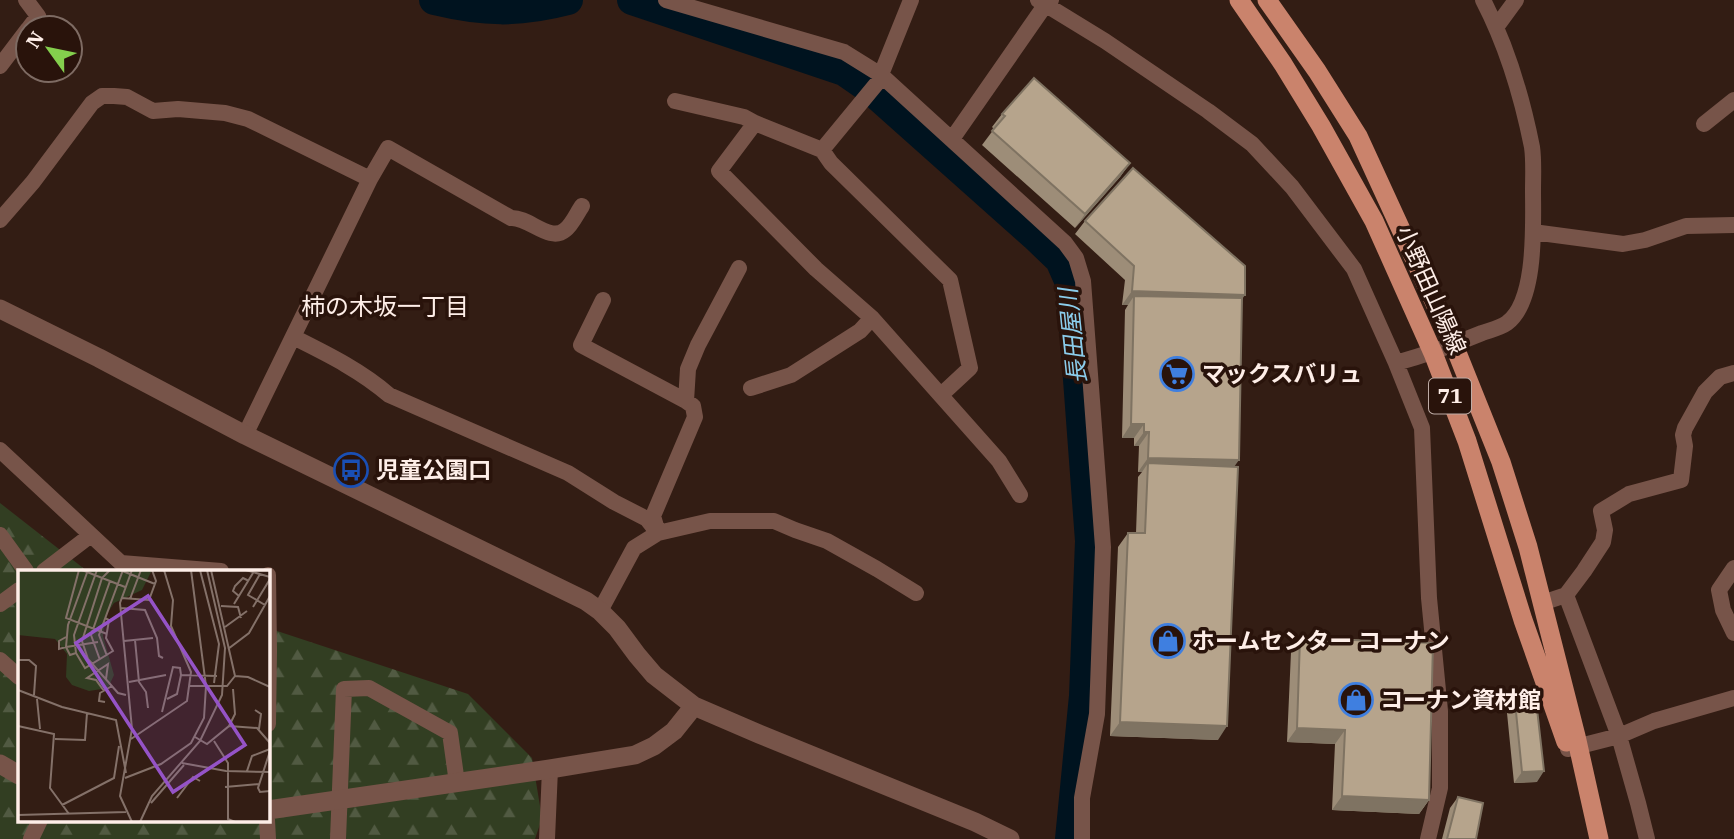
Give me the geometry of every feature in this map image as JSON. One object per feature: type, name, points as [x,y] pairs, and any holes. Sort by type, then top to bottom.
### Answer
[{"type":"main road","name":"小野田山陽線","points":[[1239,0],[1321,126],[1374,221],[1433,353],[1467,441],[1523,620],[1573,747]]},
{"type":"main road","name":"小野田山陽線","points":[[1267,0],[1358,135],[1454,345],[1502,462],[1528,547],[1573,747],[1596,831]]},
{"type":"street","points":[[666,0],[845,52],[952,139],[1065,243],[1076,258],[1083,281],[1103,547],[1097,714],[1082,798],[1082,839]]},
{"type":"street","points":[[822,150],[880,79],[911,0]]},
{"type":"street","points":[[1396,363],[1433,353],[1506,324],[1516,314],[1523,300],[1529,276],[1533,232],[1532,151],[1497,26],[1483,0]]},
{"type":"street","points":[[1497,26],[1516,0]]},
{"type":"street","points":[[952,139],[1045,1],[1185,95],[1252,144],[1292,187],[1354,269],[1422,428],[1429,598],[1440,711],[1440,788],[1428,839]]},
{"type":"street","points":[[0,66],[14,47]]},
{"type":"street","points":[[0,220],[33,183],[92,103],[102,96],[127,97],[153,111],[205,110],[248,119],[370,179]]},
{"type":"street","points":[[1704,124],[1734,100]]},
{"type":"street","points":[[675,101],[744,117],[822,150],[831,163],[950,280],[970,368],[941,395]]},
{"type":"street","points":[[755,123],[719,171],[816,269],[872,318],[999,461],[1020,495]]},
{"type":"street","points":[[245,435],[370,179],[388,148],[511,218],[520,218],[550,234],[559,234],[566,230],[582,206]]},
{"type":"street","points":[[1533,232],[1623,244],[1645,240],[1686,226],[1734,225]]},
{"type":"street","points":[[686,401],[688,369],[739,268]]},
{"type":"street","points":[[603,300],[581,345],[693,406],[695,418],[653,516],[658,533]]},
{"type":"street","points":[[0,309],[245,435],[586,601],[600,611],[654,675],[694,706],[1010,839]]},
{"type":"street","points":[[751,388],[791,375],[860,331],[872,318]]},
{"type":"street","points":[[293,337],[342,361],[389,395],[568,473],[647,519],[658,533]]},
{"type":"street","points":[[1542,603],[1566,595],[1603,542],[1605,530],[1601,511],[1629,494],[1681,480],[1685,428],[1706,392],[1720,377],[1734,373]]},
{"type":"street","points":[[0,450],[121,563],[208,570]]},
{"type":"street","points":[[600,611],[634,548],[658,533],[710,521],[774,520],[827,541],[916,593]]},
{"type":"street","points":[[0,535],[25,570]]},
{"type":"street","points":[[45,570],[91,535]]},
{"type":"street","points":[[1734,568],[1719,590],[1723,610],[1734,633]]},
{"type":"street","points":[[0,604],[18,591]]},
{"type":"street","points":[[1566,595],[1619,736],[1647,839]]},
{"type":"street","points":[[0,660],[18,676]]},
{"type":"street","points":[[338,839],[344,689],[369,688],[450,733],[457,783]]},
{"type":"street","points":[[1573,747],[1619,736],[1654,720],[1734,698]]},
{"type":"street","points":[[270,810],[635,755],[654,746],[674,731],[694,706]]},
{"type":"street","points":[[0,764],[18,774]]},
{"type":"street","points":[[547,839],[550,769]]},
{"type":"street","points":[[31,839],[39,822]]},
{"type":"green space","points":[[0,503],[86,570],[18,570],[18,822],[270,822],[270,629],[468,694],[532,758],[542,818],[535,839],[0,839]]},
{"type":"building","points":[[1034,78],[1130,163],[1085,214],[992,131],[1005,116],[1002,114]]},
{"type":"building","points":[[1133,168],[1245,266],[1245,295],[1132,291],[1134,266],[1085,221]]},
{"type":"building","name":"マックスバリュ","points":[[1134,296],[1242,298],[1239,460],[1148,458],[1149,432],[1144,432],[1144,424],[1131,424]]},
{"type":"building","name":"ホームセンター コーナン","points":[[1148,463],[1238,467],[1227,726],[1120,722],[1128,533],[1145,533]]},
{"type":"building","name":"コーナン資材館","points":[[1300,638],[1433,643],[1429,800],[1342,796],[1345,730],[1297,728]]},
{"type":"building","points":[[1536,700],[1544,771],[1522,772],[1515,702]]},
{"type":"building","points":[[1458,797],[1483,803],[1476,839],[1447,839]]},
{"type":"waterway","name":"長田屋川","points":[[434,0],[485,9],[517,9],[568,0]]},
{"type":"waterway","name":"長田屋川","points":[[632,0],[844,71],[870,89],[1060,260],[1071,285],[1090,541],[1084,696],[1070,839]]},
{"type":"place","name":"マックスバリュ","points":[[1177,374]]},
{"type":"place","name":"児童公園口","points":[[351,470]]},
{"type":"place","name":"ホームセンター コーナン","points":[[1168,641]]},
{"type":"place","name":"コーナン資材館","points":[[1356,700]]},
{"type":"district","name":"柿の木坂一丁目","points":[[385,307]]}]
